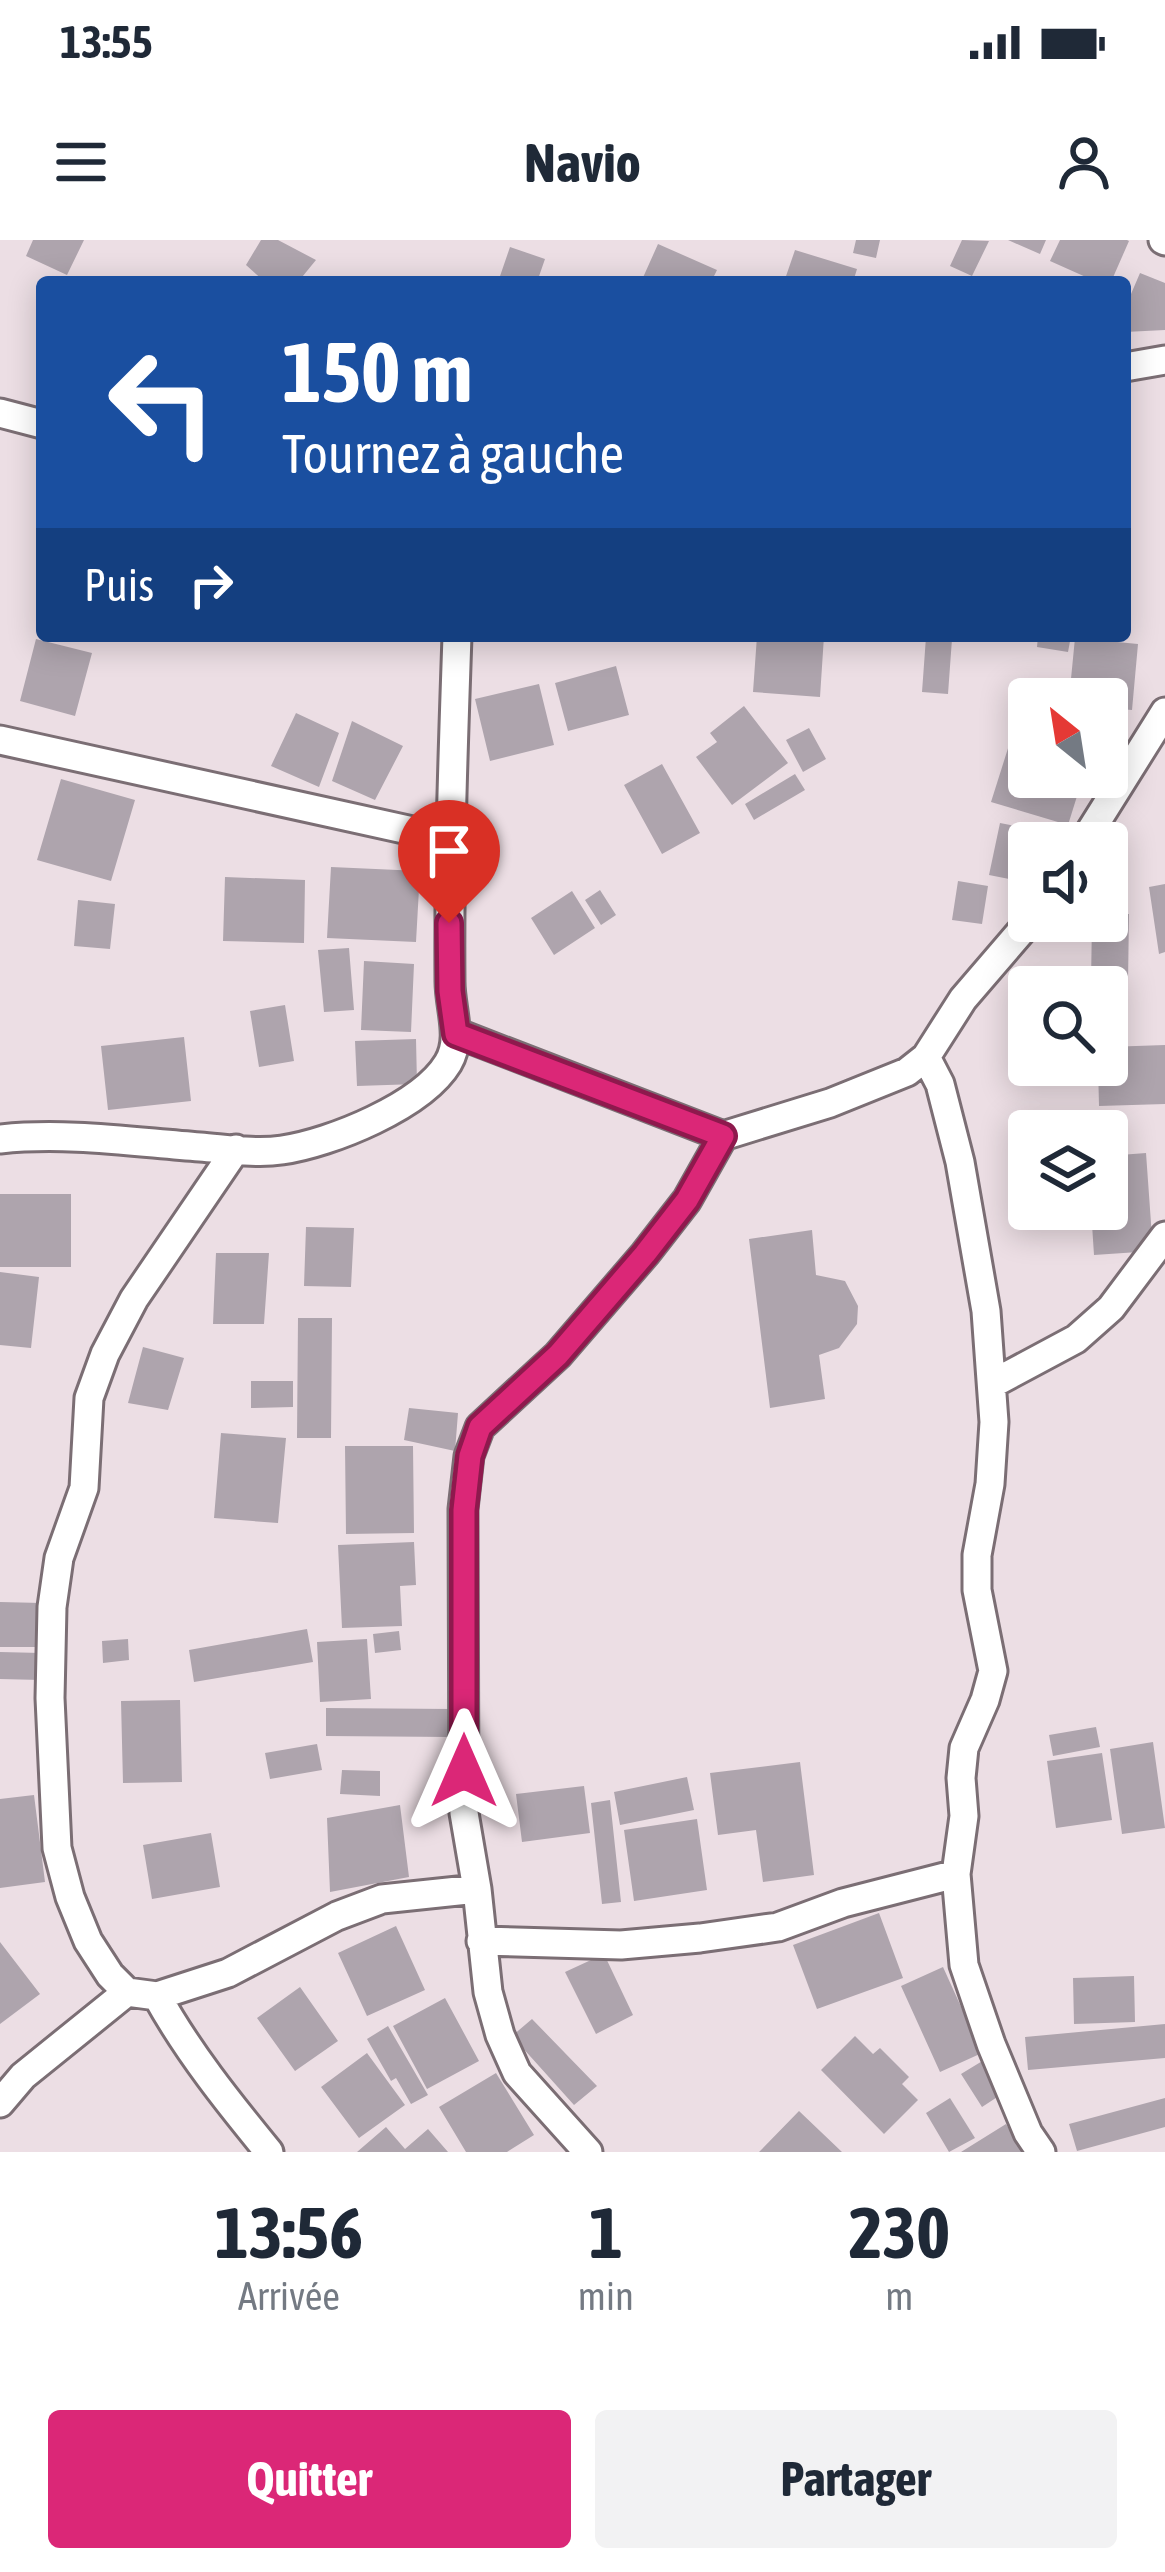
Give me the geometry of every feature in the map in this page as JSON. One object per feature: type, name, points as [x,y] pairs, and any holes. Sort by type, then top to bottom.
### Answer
[{"type":"street","points":[[1131,366],[1165,360]]},
{"type":"street","points":[[2,419],[36,423]]},
{"type":"street","points":[[0,1138],[43,1134],[280,1151],[328,1138],[382,1115],[422,1091],[449,1062],[456,1034],[450,991],[449,839],[457,642]]},
{"type":"street","points":[[1096,822],[1165,712]]},
{"type":"street","points":[[0,740],[449,839]]},
{"type":"street","points":[[456,1034],[723,1136],[830,1103],[908,1072],[926,1057],[963,1000],[1012,942]]},
{"type":"street","points":[[926,1057],[940,1084],[956,1144],[986,1311],[994,1422],[991,1484],[977,1555],[977,1590],[993,1671],[964,1748],[961,1778],[964,1816],[956,1874],[964,1965],[991,2044],[1028,2133],[1041,2152]]},
{"type":"street","points":[[588,2152],[517,2072],[488,1992],[464,1813],[464,1510],[470,1456],[480,1427],[558,1355],[645,1254],[687,1200],[723,1136]]},
{"type":"street","points":[[236,1149],[134,1299],[105,1354],[89,1398],[84,1488],[59,1558],[52,1607],[50,1698],[57,1848],[70,1897],[88,1941],[110,1975],[128,1992],[157,1996],[228,1973],[338,1916],[382,1899],[477,1889]]},
{"type":"street","points":[[992,1384],[1076,1339],[1112,1308],[1165,1236]]},
{"type":"street","points":[[481,1941],[621,1945],[778,1927],[956,1874]]},
{"type":"street","points":[[0,2103],[23,2076],[128,1992]]},
{"type":"street","points":[[157,1996],[207,2075],[269,2152]]},
{"type":"building","points":[[33,240],[84,240],[67,275],[26,256]]},
{"type":"building","points":[[261,240],[278,240],[316,260],[303,276],[258,276],[246,265]]},
{"type":"building","points":[[856,240],[880,240],[876,258],[853,253]]},
{"type":"building","points":[[962,240],[989,241],[972,276],[950,266]]},
{"type":"building","points":[[1008,240],[1046,240],[1040,254]]},
{"type":"building","points":[[1060,240],[1129,241],[1114,276],[1084,276],[1050,261]]},
{"type":"building","points":[[658,244],[717,270],[714,276],[644,276]]},
{"type":"building","points":[[510,247],[545,259],[539,276],[500,276]]},
{"type":"building","points":[[795,250],[857,269],[855,276],[786,276]]},
{"type":"building","points":[[1140,273],[1165,283],[1165,330],[1131,332],[1131,294]]},
{"type":"building","points":[[36,639],[92,653],[75,716],[20,701]]},
{"type":"building","points":[[757,642],[824,642],[820,697],[753,692]]},
{"type":"building","points":[[926,642],[952,642],[948,694],[922,692]]},
{"type":"building","points":[[1037,642],[1070,642],[1068,652],[1037,647]]},
{"type":"building","points":[[1075,642],[1138,644],[1132,710],[1128,710],[1128,678],[1071,678]]},
{"type":"building","points":[[616,666],[629,715],[568,731],[555,683]]},
{"type":"building","points":[[539,684],[554,745],[490,761],[475,699]]},
{"type":"building","points":[[744,706],[788,763],[732,805],[696,757],[717,742],[710,733]]},
{"type":"building","points":[[296,713],[339,733],[319,787],[271,766]]},
{"type":"building","points":[[352,721],[403,746],[375,800],[332,781]]},
{"type":"building","points":[[809,728],[826,759],[803,772],[786,740]]},
{"type":"building","points":[[1008,748],[1008,798],[1076,798],[1069,822],[991,802]]},
{"type":"building","points":[[662,764],[700,833],[662,854],[624,785]]},
{"type":"building","points":[[795,774],[805,790],[754,820],[745,804]]},
{"type":"building","points":[[61,779],[135,800],[111,881],[37,860]]},
{"type":"building","points":[[1000,823],[1008,825],[1008,879],[989,875]]},
{"type":"building","points":[[331,867],[420,871],[416,942],[327,938]]},
{"type":"building","points":[[225,877],[305,880],[304,943],[223,941]]},
{"type":"building","points":[[958,881],[988,886],[982,924],[952,920]]},
{"type":"building","points":[[1165,884],[1165,952],[1159,954],[1149,887]]},
{"type":"building","points":[[600,890],[616,915],[601,925],[585,900]]},
{"type":"building","points":[[572,891],[595,928],[554,955],[531,918]]},
{"type":"building","points":[[78,900],[115,904],[110,949],[74,946]]},
{"type":"building","points":[[1129,914],[1128,983],[1128,966],[1091,966],[1092,942],[1128,942]]},
{"type":"building","points":[[349,948],[354,1010],[324,1012],[318,950]]},
{"type":"building","points":[[364,961],[414,964],[411,1032],[361,1030]]},
{"type":"building","points":[[285,1005],[294,1061],[259,1067],[250,1011]]},
{"type":"building","points":[[184,1037],[191,1101],[108,1110],[101,1046]]},
{"type":"building","points":[[416,1039],[417,1084],[357,1086],[355,1041]]},
{"type":"building","points":[[1165,1045],[1165,1104],[1099,1106],[1099,1086],[1128,1086],[1128,1046]]},
{"type":"building","points":[[1146,1153],[1153,1251],[1094,1255],[1092,1230],[1128,1230],[1128,1154]]},
{"type":"building","points":[[0,1194],[71,1194],[71,1267],[0,1267]]},
{"type":"building","points":[[306,1227],[354,1228],[351,1287],[304,1286]]},
{"type":"building","points":[[812,1230],[816,1275],[845,1281],[858,1306],[857,1324],[839,1348],[819,1355],[825,1399],[770,1408],[749,1239]]},
{"type":"building","points":[[216,1253],[269,1253],[264,1324],[213,1324]]},
{"type":"building","points":[[0,1272],[39,1277],[31,1348],[0,1345]]},
{"type":"building","points":[[298,1318],[332,1318],[331,1438],[297,1438]]},
{"type":"building","points":[[143,1347],[184,1358],[168,1410],[128,1403]]},
{"type":"building","points":[[251,1381],[293,1381],[293,1407],[251,1408]]},
{"type":"building","points":[[409,1408],[458,1413],[455,1451],[404,1440]]},
{"type":"building","points":[[221,1433],[286,1438],[278,1523],[214,1518]]},
{"type":"building","points":[[345,1446],[413,1446],[414,1533],[346,1534]]},
{"type":"building","points":[[414,1542],[416,1585],[400,1586],[402,1626],[342,1628],[338,1545]]},
{"type":"building","points":[[0,1602],[42,1603],[41,1647],[0,1647]]},
{"type":"building","points":[[307,1629],[313,1662],[194,1682],[189,1650]]},
{"type":"building","points":[[399,1631],[401,1650],[375,1653],[373,1634]]},
{"type":"building","points":[[128,1639],[129,1660],[103,1663],[102,1641]]},
{"type":"building","points":[[367,1639],[371,1699],[320,1702],[317,1642]]},
{"type":"building","points":[[0,1652],[41,1653],[41,1680],[0,1679]]},
{"type":"building","points":[[180,1700],[182,1782],[123,1783],[121,1701]]},
{"type":"building","points":[[326,1708],[452,1709],[451,1737],[326,1736]]},
{"type":"building","points":[[1096,1727],[1100,1747],[1053,1756],[1049,1735]]},
{"type":"building","points":[[1153,1742],[1165,1828],[1122,1834],[1110,1749]]},
{"type":"building","points":[[317,1744],[322,1770],[270,1779],[265,1753]]},
{"type":"building","points":[[1102,1753],[1112,1820],[1056,1828],[1047,1761]]},
{"type":"building","points":[[800,1762],[814,1875],[763,1882],[756,1830],[718,1835],[710,1773]]},
{"type":"building","points":[[342,1770],[380,1771],[380,1796],[340,1794]]},
{"type":"building","points":[[687,1777],[694,1810],[620,1825],[614,1792]]},
{"type":"building","points":[[584,1786],[590,1833],[522,1842],[516,1794]]},
{"type":"building","points":[[34,1795],[45,1882],[0,1888],[0,1799]]},
{"type":"building","points":[[610,1800],[621,1902],[602,1904],[591,1803]]},
{"type":"building","points":[[400,1805],[409,1877],[330,1892],[327,1818]]},
{"type":"building","points":[[697,1819],[707,1890],[634,1901],[624,1830]]},
{"type":"building","points":[[211,1833],[220,1887],[152,1899],[143,1845]]},
{"type":"building","points":[[879,1913],[903,1978],[817,2009],[793,1945]]},
{"type":"building","points":[[396,1926],[425,1990],[367,2016],[338,1953]]},
{"type":"building","points":[[0,1942],[40,1994],[0,2024]]},
{"type":"building","points":[[604,1954],[633,2015],[596,2034],[565,1972]]},
{"type":"building","points":[[943,1967],[982,2053],[940,2072],[901,1986]]},
{"type":"building","points":[[1134,1976],[1135,2022],[1074,2024],[1073,1978]]},
{"type":"building","points":[[300,1987],[338,2041],[295,2071],[257,2018]]},
{"type":"building","points":[[445,1998],[479,2061],[427,2089],[393,2026]]},
{"type":"building","points":[[532,2019],[597,2086],[574,2105],[512,2036]]},
{"type":"building","points":[[1165,2024],[1165,2058],[1028,2070],[1025,2037]]},
{"type":"building","points":[[388,2026],[428,2095],[411,2104],[396,2078],[391,2081],[367,2039]]},
{"type":"building","points":[[855,2036],[873,2054],[880,2048],[909,2077],[902,2084],[918,2100],[884,2134],[821,2070]]},
{"type":"building","points":[[367,2053],[405,2105],[359,2138],[321,2087]]},
{"type":"building","points":[[984,2060],[1005,2092],[982,2107],[961,2074]]},
{"type":"building","points":[[496,2073],[534,2135],[507,2152],[466,2152],[439,2107]]},
{"type":"building","points":[[950,2098],[975,2138],[949,2152],[926,2113]]},
{"type":"building","points":[[1165,2098],[1165,2127],[1077,2151],[1069,2124]]},
{"type":"building","points":[[799,2111],[842,2152],[759,2152]]},
{"type":"building","points":[[1006,2124],[1024,2152],[961,2152]]},
{"type":"building","points":[[386,2127],[405,2149],[428,2129],[448,2152],[357,2152]]},
{"type":"route","points":[[449,923],[456,1034],[723,1136],[687,1200],[645,1254],[558,1355],[480,1427],[470,1456],[464,1510],[464,1771]]}]
